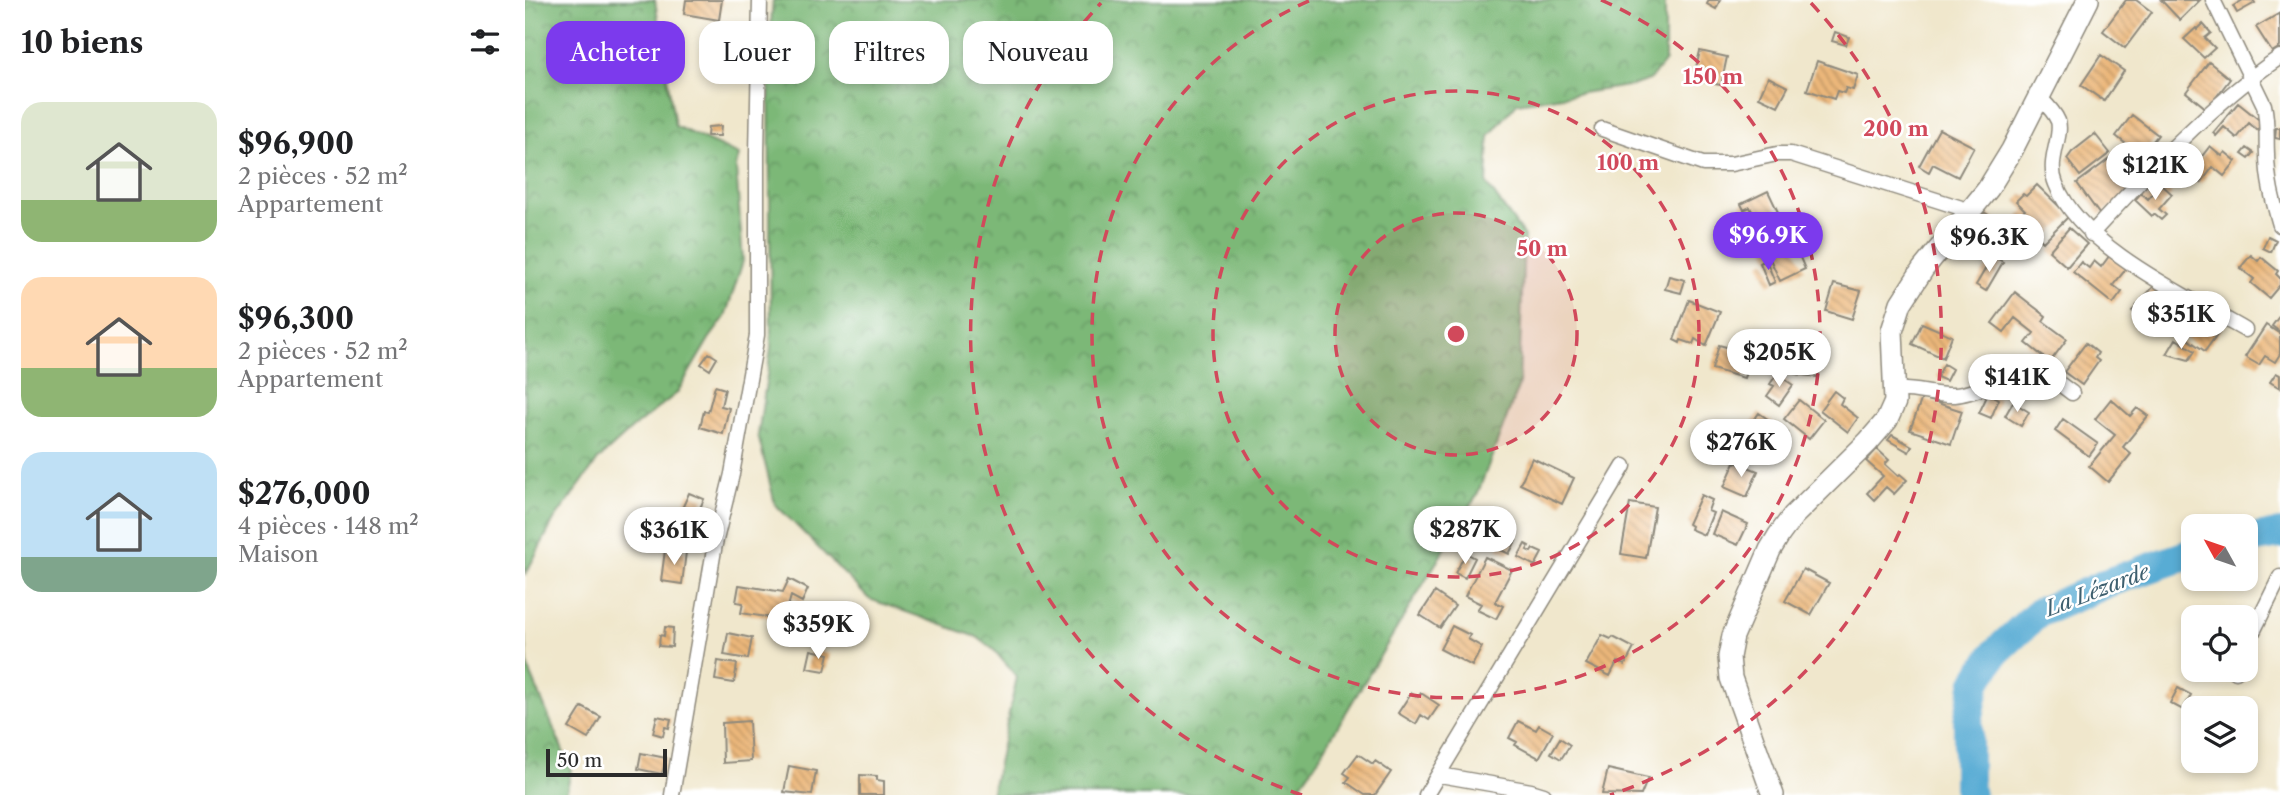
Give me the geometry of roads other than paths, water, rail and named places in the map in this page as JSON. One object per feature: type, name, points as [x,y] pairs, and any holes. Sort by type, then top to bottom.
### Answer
[{"type":"main road","points":[[1773,795],[1731,678],[1729,657],[1733,636],[1779,535],[1793,516],[1887,420],[1895,402],[1892,331],[1901,303],[1923,269],[1988,188],[2012,150],[2088,0]]},
{"type":"street","points":[[672,795],[715,544],[732,474],[757,335],[760,0]]},
{"type":"street","points":[[2213,0],[2264,105],[2270,191],[2280,225]]},
{"type":"street","points":[[2091,234],[2160,162],[2251,76],[2280,57]]},
{"type":"street","points":[[2038,96],[2059,123],[2053,152],[2054,181],[2061,196],[2091,234],[2137,266],[2245,330]]},
{"type":"street","points":[[1602,129],[1703,164],[1731,164],[1777,154],[1791,154],[1971,211]]},
{"type":"street","points":[[1895,390],[1908,389],[1940,395],[1961,394],[2034,374],[2049,377],[2072,393]]},
{"type":"street","points":[[1426,795],[1624,466]]},
{"type":"street","points":[[2258,622],[2280,579]]},
{"type":"street","points":[[1440,775],[1531,790],[1544,795]]},
{"type":"waterway","name":"La Lézarde","points":[[2258,538],[2280,534]]},
{"type":"waterway","name":"La Lézarde","points":[[1970,795],[1968,721],[1976,682],[1996,652],[2038,613],[2110,582],[2181,557]]}]
